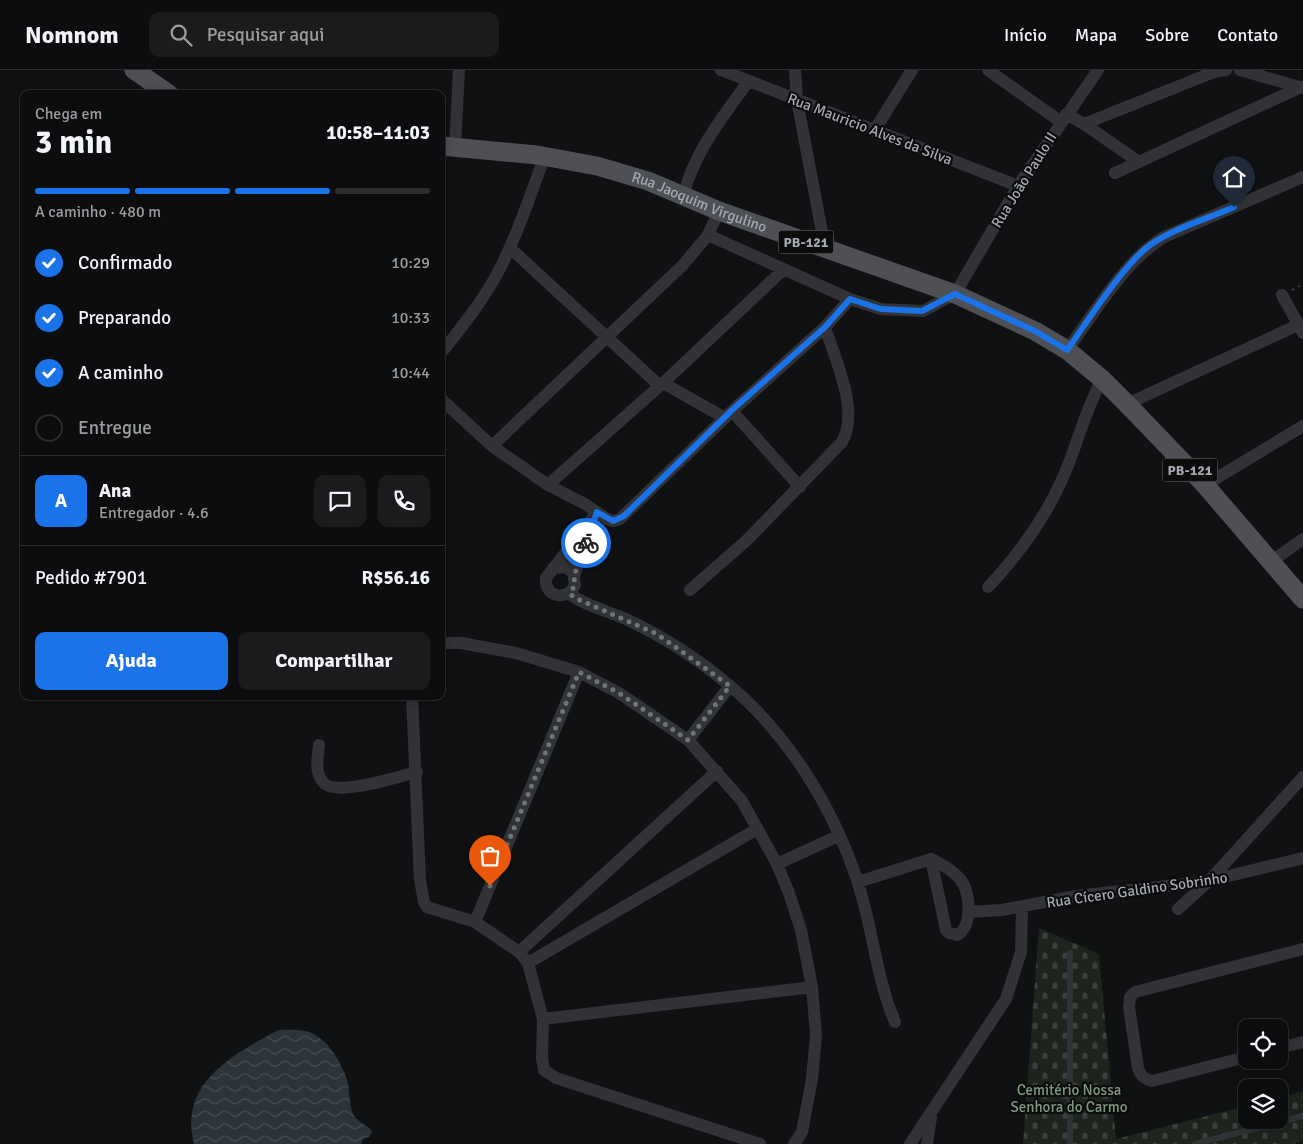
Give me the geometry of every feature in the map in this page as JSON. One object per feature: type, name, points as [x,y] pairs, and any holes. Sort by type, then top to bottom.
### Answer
[{"type":"main road","points":[[134,70],[163,90]]},
{"type":"main road","name":"PB-121","points":[[454,147],[541,155]]},
{"type":"main road","name":"Rua Jaoquim Virgulino","points":[[541,155],[596,166],[648,181],[719,211],[955,294],[1035,331],[1067,350],[1102,379],[1205,485],[1303,599]]},
{"type":"street","points":[[454,147],[459,70]]},
{"type":"street","name":"Rua Mauricio Alves da Silva","points":[[721,70],[874,132],[1018,186]]},
{"type":"street","points":[[795,70],[797,100],[825,248]]},
{"type":"street","points":[[874,132],[912,70]]},
{"type":"street","points":[[988,70],[1003,74],[1064,118],[1084,124],[1139,162]]},
{"type":"street","name":"Rua João Paulo II","points":[[955,294],[1018,186],[1098,70]]},
{"type":"street","points":[[1084,124],[1214,72],[1226,70]]},
{"type":"street","points":[[1240,70],[1302,88]]},
{"type":"street","points":[[683,196],[699,151],[748,82]]},
{"type":"street","points":[[1115,173],[1302,88]]},
{"type":"street","points":[[445,348],[486,293],[510,248],[541,155]]},
{"type":"street","points":[[1067,350],[1124,272],[1150,245],[1164,237],[1303,177]]},
{"type":"street","points":[[492,446],[683,265],[708,235],[719,211]]},
{"type":"street","points":[[708,235],[850,299],[881,309],[922,311],[955,294]]},
{"type":"street","points":[[510,248],[605,337],[661,385],[729,414],[800,486]]},
{"type":"street","points":[[548,485],[661,385],[783,270]]},
{"type":"street","points":[[1127,404],[1300,329],[1282,295]]},
{"type":"street","points":[[445,403],[492,446],[548,485],[613,521],[620,519],[729,414],[825,327],[850,299]]},
{"type":"street","points":[[690,590],[747,540],[842,442],[849,424],[846,398],[825,327]]},
{"type":"street","points":[[988,587],[1017,556],[1046,510],[1070,460],[1082,422],[1102,379]]},
{"type":"street","points":[[1205,485],[1303,426]]},
{"type":"street","points":[[597,512],[574,576],[575,585],[570,593],[558,596],[548,589],[546,578],[597,512]]},
{"type":"street","points":[[1272,561],[1303,540]]},
{"type":"street","points":[[554,568],[566,567],[574,576]]},
{"type":"street","points":[[570,593],[573,597],[657,634],[730,686],[762,716],[792,753],[810,779],[858,882],[885,999],[894,1022]]},
{"type":"street","points":[[445,643],[461,643],[516,653],[579,672],[619,693],[688,740],[742,801],[777,864],[790,893],[801,930],[812,987],[816,1035],[812,1079],[805,1123],[794,1144]]},
{"type":"street","points":[[475,922],[579,672]]},
{"type":"street","points":[[688,740],[730,686]]},
{"type":"street","points":[[412,700],[417,772],[420,880],[424,902],[434,911],[475,922],[519,952],[528,963],[543,1019],[542,1065],[548,1074],[760,1144]]},
{"type":"street","points":[[319,745],[318,772],[322,782],[330,788],[345,789],[417,772]]},
{"type":"street","points":[[519,952],[716,770]]},
{"type":"street","points":[[1178,909],[1209,881],[1303,777]]},
{"type":"street","points":[[528,963],[757,829]]},
{"type":"street","points":[[777,864],[838,836]]},
{"type":"street","name":"Rua Cícero Galdino Sobrinho","points":[[968,912],[1022,907],[1076,896],[1209,881],[1303,858]]},
{"type":"street","points":[[858,882],[931,859],[952,870],[962,880],[967,894],[968,912],[965,927],[959,935],[954,935],[946,930],[931,859]]},
{"type":"street","points":[[910,1144],[1006,999],[1021,952],[1022,907]]},
{"type":"street","points":[[1238,1059],[1152,1081],[1143,1077],[1138,1068],[1129,1007],[1130,997],[1135,992],[1303,948]]},
{"type":"street","points":[[543,1019],[812,987]]},
{"type":"street","points":[[1288,1046],[1303,1042]]},
{"type":"street","points":[[927,1144],[932,1112]]},
{"type":"lane","points":[[1070,953],[1070,1144]]},
{"type":"lane","points":[[1195,1144],[1303,1116]]},
{"type":"green space","name":"Cemitério Nossa Senhora do Carmo","points":[[1039,928],[1099,954],[1116,1139],[1238,1108],[1238,1129],[1288,1129],[1288,1095],[1303,1091],[1303,1141],[1293,1144],[1023,1144]]},
{"type":"water","points":[[278,1030],[309,1032],[328,1045],[345,1073],[353,1114],[357,1120],[370,1129],[372,1132],[369,1137],[363,1139],[361,1144],[194,1144],[191,1123],[194,1104],[202,1088],[227,1061]]},
{"type":"way so far","points":[[490,886],[579,672],[619,693],[688,740],[730,686],[702,664],[657,634],[573,597],[570,593],[575,585],[574,576],[586,543]]},
{"type":"route","points":[[586,543],[597,512],[613,521],[624,516],[732,410],[825,327],[850,299],[881,309],[922,311],[955,294],[1035,331],[1067,350],[1124,272],[1150,245],[1164,237],[1234,207]]}]
